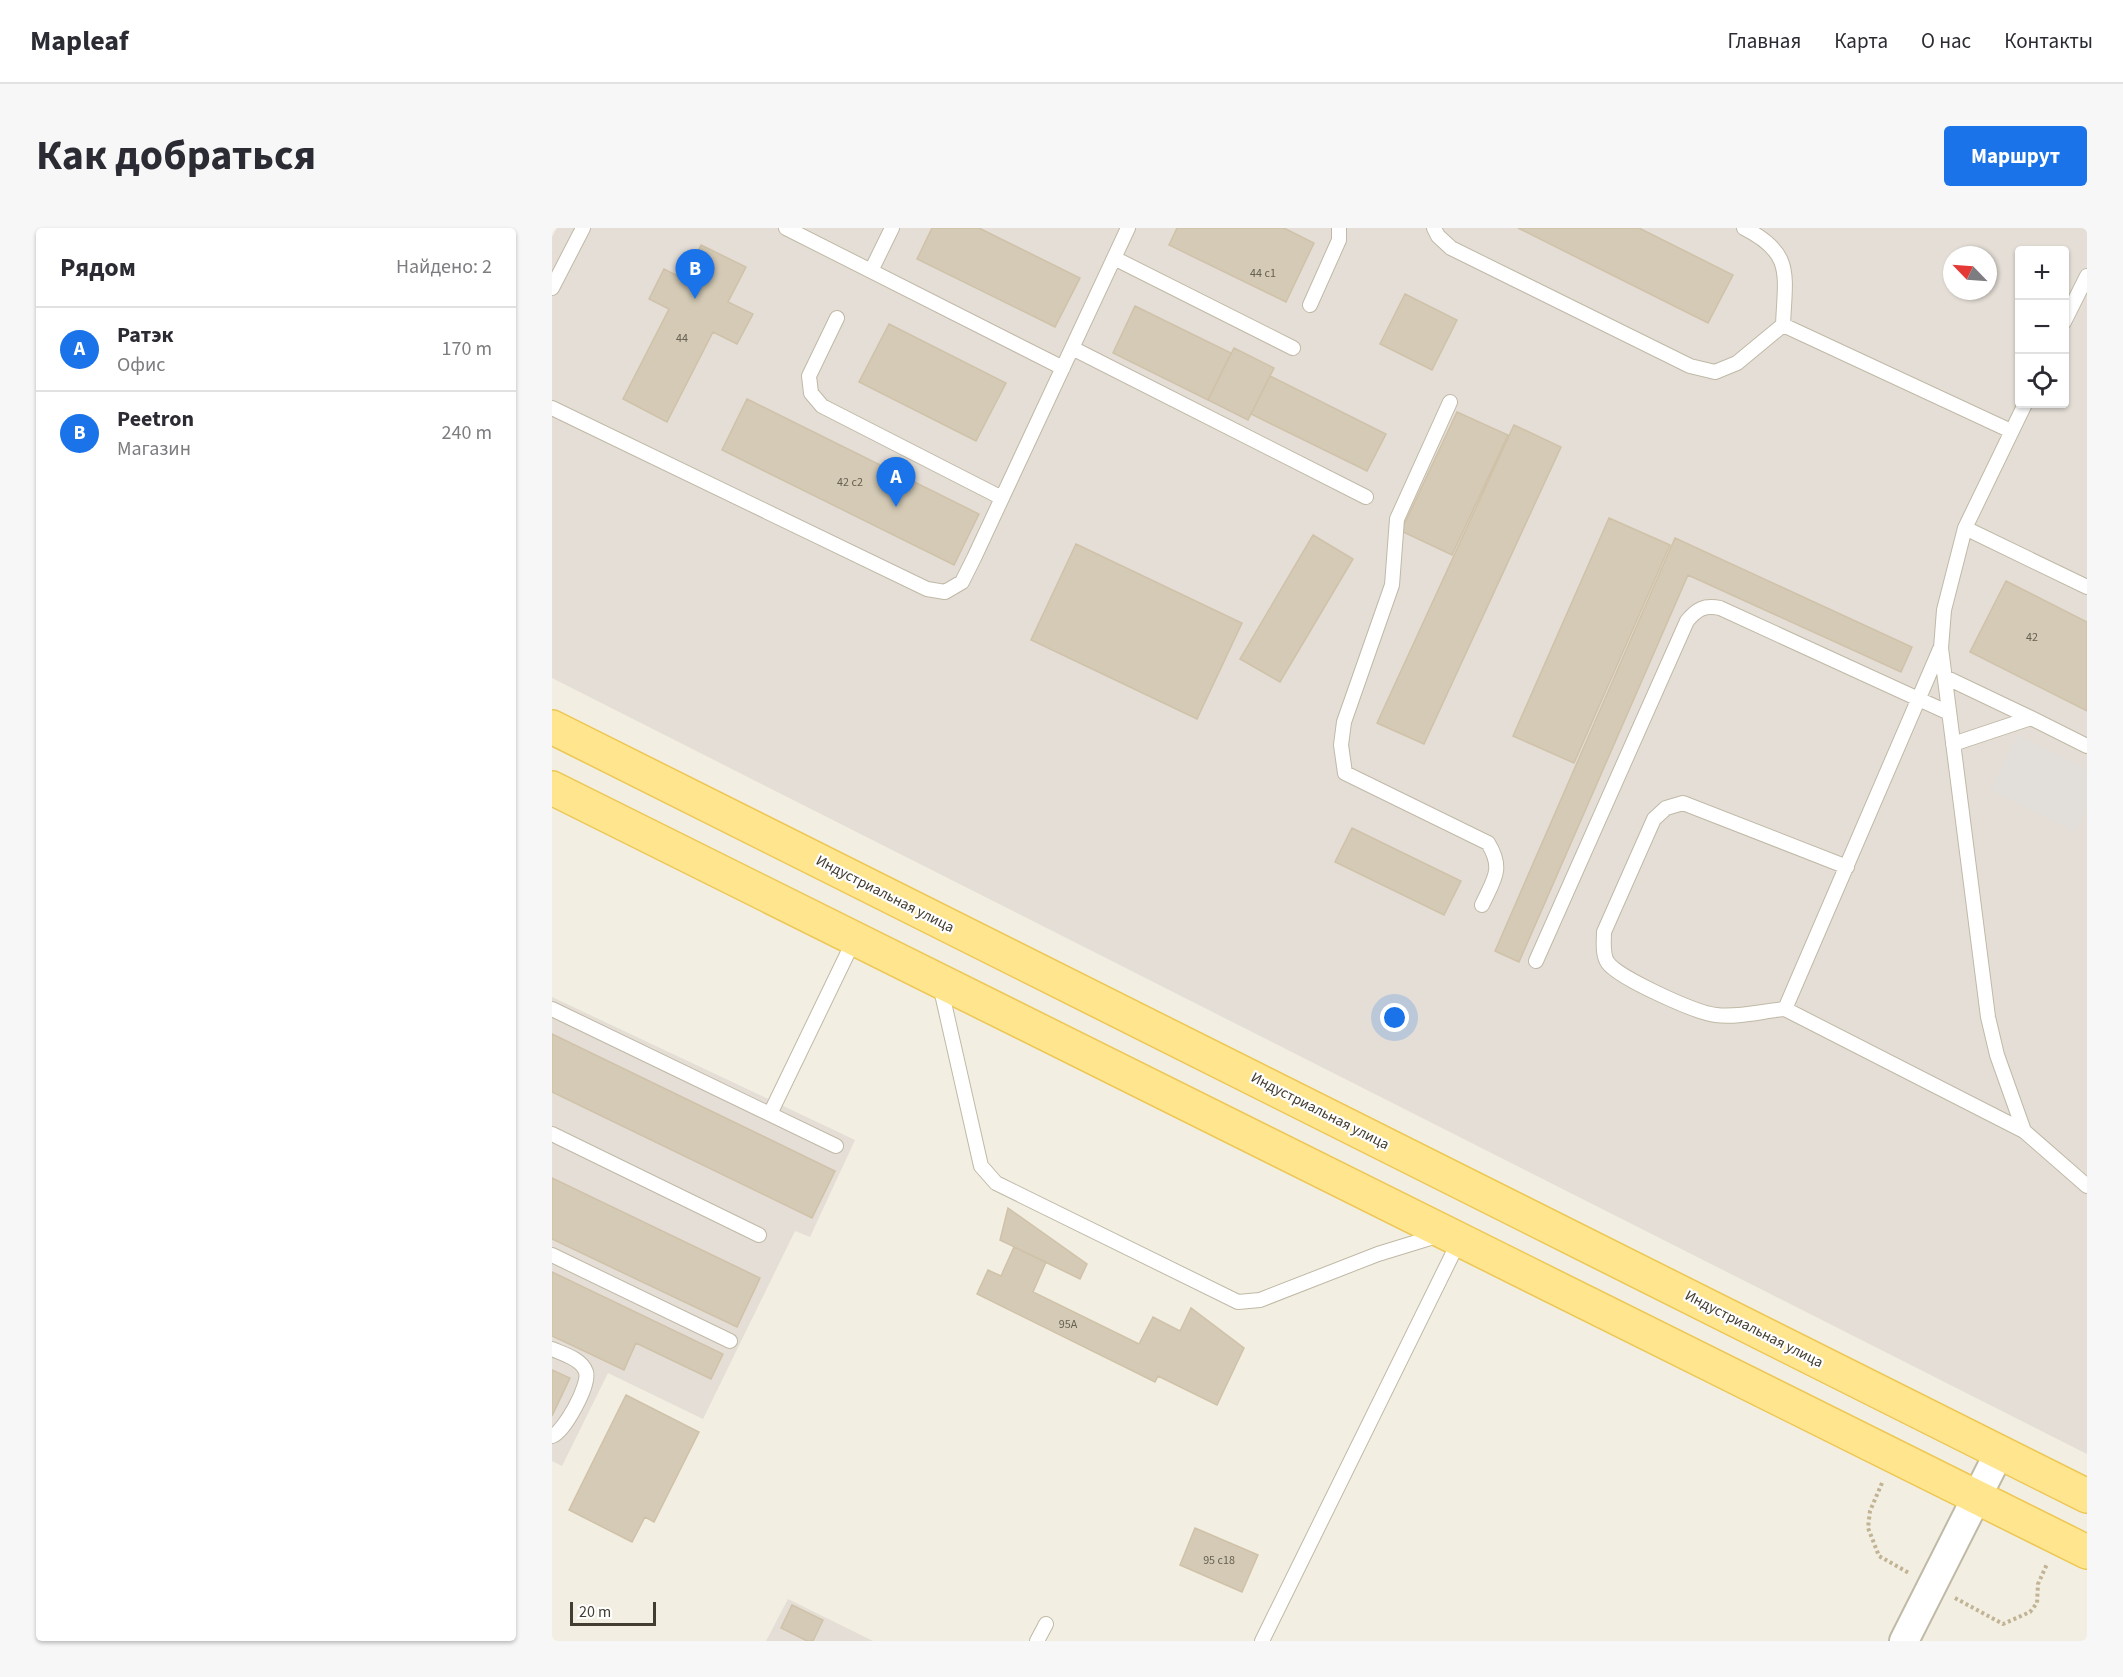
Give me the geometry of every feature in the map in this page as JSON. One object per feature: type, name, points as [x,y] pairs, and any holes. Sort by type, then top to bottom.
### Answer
[{"type":"main road","name":"Индустриальная улица","points":[[552,727],[2087,1496]]},
{"type":"main road","points":[[552,788],[2087,1552]]},
{"type":"street","points":[[1904,1641],[2000,1451]]},
{"type":"lane","points":[[552,288],[583,228]]},
{"type":"lane","points":[[786,228],[1063,368]]},
{"type":"lane","points":[[871,271],[892,228]]},
{"type":"lane","points":[[552,408],[927,589],[945,592],[962,582],[1128,228]]},
{"type":"lane","points":[[1310,305],[1339,240],[1339,228]]},
{"type":"lane","points":[[1434,228],[1438,236],[1451,248],[1690,366],[1715,372],[1737,363],[1783,325],[1785,267],[1775,249],[1744,228]]},
{"type":"lane","points":[[1114,258],[1293,348]]},
{"type":"lane","points":[[2069,312],[2087,276]]},
{"type":"lane","points":[[837,318],[809,376],[811,393],[822,406],[1002,498]]},
{"type":"lane","points":[[1783,325],[2012,431]]},
{"type":"lane","points":[[1072,348],[1366,497]]},
{"type":"lane","points":[[1450,402],[1397,519],[1392,585],[1344,722],[1341,745],[1345,773],[1488,843],[1497,857],[1498,870],[1482,905]]},
{"type":"lane","points":[[2023,408],[1965,528],[1944,610],[1941,648],[1988,1017],[1997,1055],[2024,1131]]},
{"type":"lane","points":[[1965,528],[2087,587]]},
{"type":"lane","points":[[1536,961],[1687,621],[1696,609],[1708,606],[1720,608],[1949,713]]},
{"type":"lane","points":[[1785,1009],[1941,648]]},
{"type":"lane","points":[[1945,676],[2087,746]]},
{"type":"lane","points":[[1953,744],[2031,718]]},
{"type":"lane","points":[[1847,867],[1683,803],[1666,808],[1653,819],[1604,932],[1607,962],[1619,973],[1697,1011],[1718,1015],[1785,1009],[2024,1131],[2087,1186]]},
{"type":"lane","points":[[770,1114],[855,938]]},
{"type":"lane","points":[[939,980],[981,1166],[996,1183],[1238,1302],[1260,1300],[1378,1254],[1454,1236]]},
{"type":"lane","points":[[552,1009],[836,1146]]},
{"type":"lane","points":[[552,1134],[759,1235]]},
{"type":"lane","points":[[1262,1641],[1454,1236]]},
{"type":"lane","points":[[552,1255],[730,1341]]},
{"type":"lane","points":[[552,1349],[580,1362],[586,1371],[587,1382],[564,1427],[558,1434],[552,1436]]},
{"type":"lane","points":[[1037,1641],[1046,1624]]},
{"type":"shaded area","points":[[557,228],[2087,228],[2087,1454],[552,678],[552,237]]},
{"type":"shaded area","points":[[2017,735],[2087,769],[2087,808],[2075,832],[1990,790]]},
{"type":"shaded area","points":[[552,997],[855,1140],[810,1237],[795,1231],[703,1419],[608,1373],[562,1466],[552,1461]]},
{"type":"shaded area","points":[[788,1599],[873,1641],[766,1641]]},
{"type":"building","points":[[932,228],[979,228],[1080,278],[1055,327],[917,259]]},
{"type":"building","points":[[1177,228],[1284,228],[1314,243],[1286,302],[1169,245]]},
{"type":"building","points":[[1518,228],[1639,228],[1733,275],[1708,323]]},
{"type":"building","points":[[701,245],[746,267],[728,302],[753,314],[737,344],[713,332],[667,422],[623,399],[669,309],[649,299],[664,269],[684,279]]},
{"type":"building","points":[[1405,294],[1457,320],[1432,370],[1380,344]]},
{"type":"building","points":[[1135,306],[1231,353],[1208,400],[1113,353]]},
{"type":"building","points":[[889,324],[1006,383],[976,441],[859,382]]},
{"type":"building","points":[[1234,348],[1274,368],[1248,420],[1208,400]]},
{"type":"building","points":[[1270,376],[1386,434],[1367,471],[1251,414]]},
{"type":"building","points":[[747,399],[979,514],[954,565],[722,450]]},
{"type":"building","points":[[1457,412],[1508,435],[1452,555],[1401,531]]},
{"type":"building","points":[[1514,425],[1561,447],[1424,744],[1377,723]]},
{"type":"building","points":[[1609,518],[1670,545],[1574,763],[1513,736]]},
{"type":"building","points":[[1313,535],[1353,559],[1280,682],[1240,659]]},
{"type":"building","points":[[1675,538],[1912,647],[1901,672],[1688,575],[1519,962],[1495,951]]},
{"type":"building","points":[[1076,544],[1242,623],[1197,719],[1031,640]]},
{"type":"building","points":[[2006,581],[2087,622],[2087,711],[1970,652]]},
{"type":"building","points":[[1352,828],[1461,881],[1444,915],[1335,862]]},
{"type":"building","points":[[552,1034],[835,1171],[812,1218],[552,1092]]},
{"type":"building","points":[[552,1178],[760,1278],[737,1327],[552,1239]]},
{"type":"building","points":[[1008,1208],[1087,1264],[1080,1279],[1000,1240]]},
{"type":"building","points":[[1014,1247],[1046,1262],[1033,1292],[1139,1344],[1153,1317],[1180,1331],[1191,1308],[1244,1348],[1217,1405],[1158,1376],[1155,1382],[977,1294],[988,1270],[1001,1276]]},
{"type":"building","points":[[552,1272],[723,1354],[711,1379],[636,1343],[624,1370],[552,1336]]},
{"type":"building","points":[[552,1370],[570,1378],[552,1416]]},
{"type":"building","points":[[626,1395],[699,1432],[654,1522],[645,1517],[632,1542],[569,1510]]},
{"type":"building","points":[[1195,1528],[1258,1555],[1242,1592],[1180,1565]]},
{"type":"building","points":[[792,1605],[823,1620],[813,1641],[807,1641],[781,1628]]},
{"type":"place","name":"Peetron","points":[[695,299]]},
{"type":"place","name":"Ратэк","points":[[896,507]]}]
